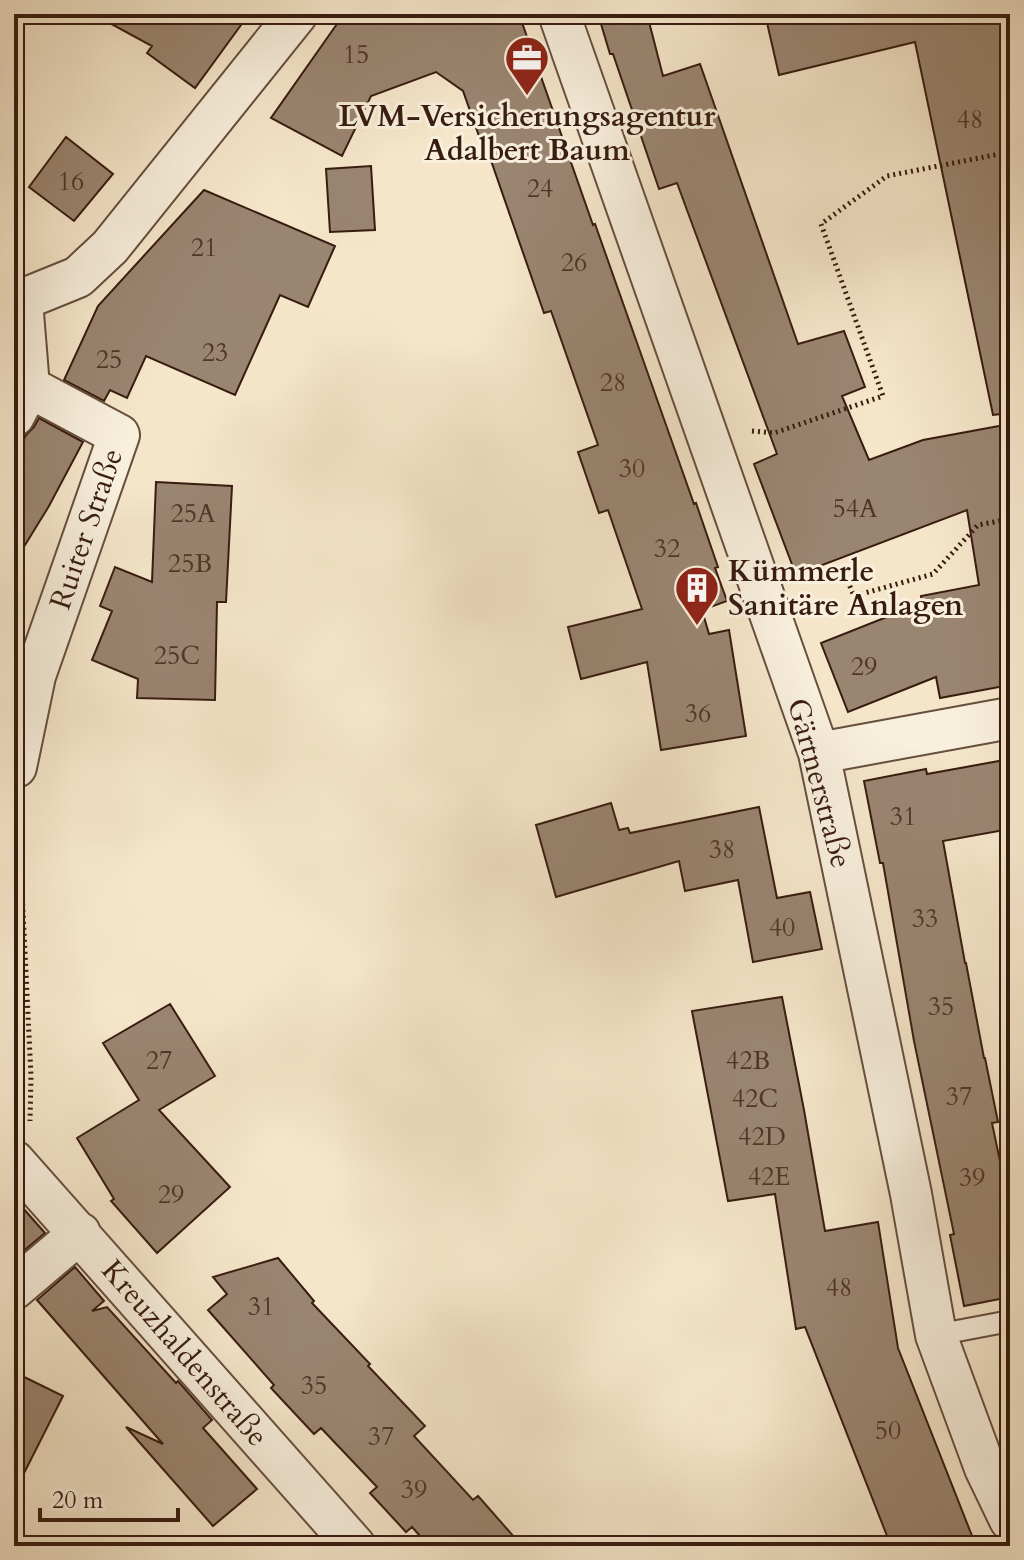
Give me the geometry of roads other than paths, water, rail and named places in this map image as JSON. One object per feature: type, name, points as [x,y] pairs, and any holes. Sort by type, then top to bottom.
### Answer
[{"type":"street","points":[[22,402],[18,302],[78,277],[110,247],[297,14]]},
{"type":"street","name":"Gärtnerstraße","points":[[559,14],[819,753],[911,1194],[936,1335],[985,1468],[1010,1520]]},
{"type":"street","name":"Ruiter Straße","points":[[16,767],[35,676],[119,435],[22,402]]},
{"type":"street","points":[[819,753],[1010,718]]},
{"type":"street","name":"Kreuzhaldenstraße","points":[[22,1170],[355,1546]]},
{"type":"street","points":[[14,1289],[80,1233]]},
{"type":"lane","points":[[936,1335],[1010,1321]]},
{"type":"place","name":"LVM-Versicherungsagentur Adalbert Baum","points":[[527,97]]},
{"type":"place","name":"Kümmerle Sanitäre Anlagen","points":[[697,627]]}]
